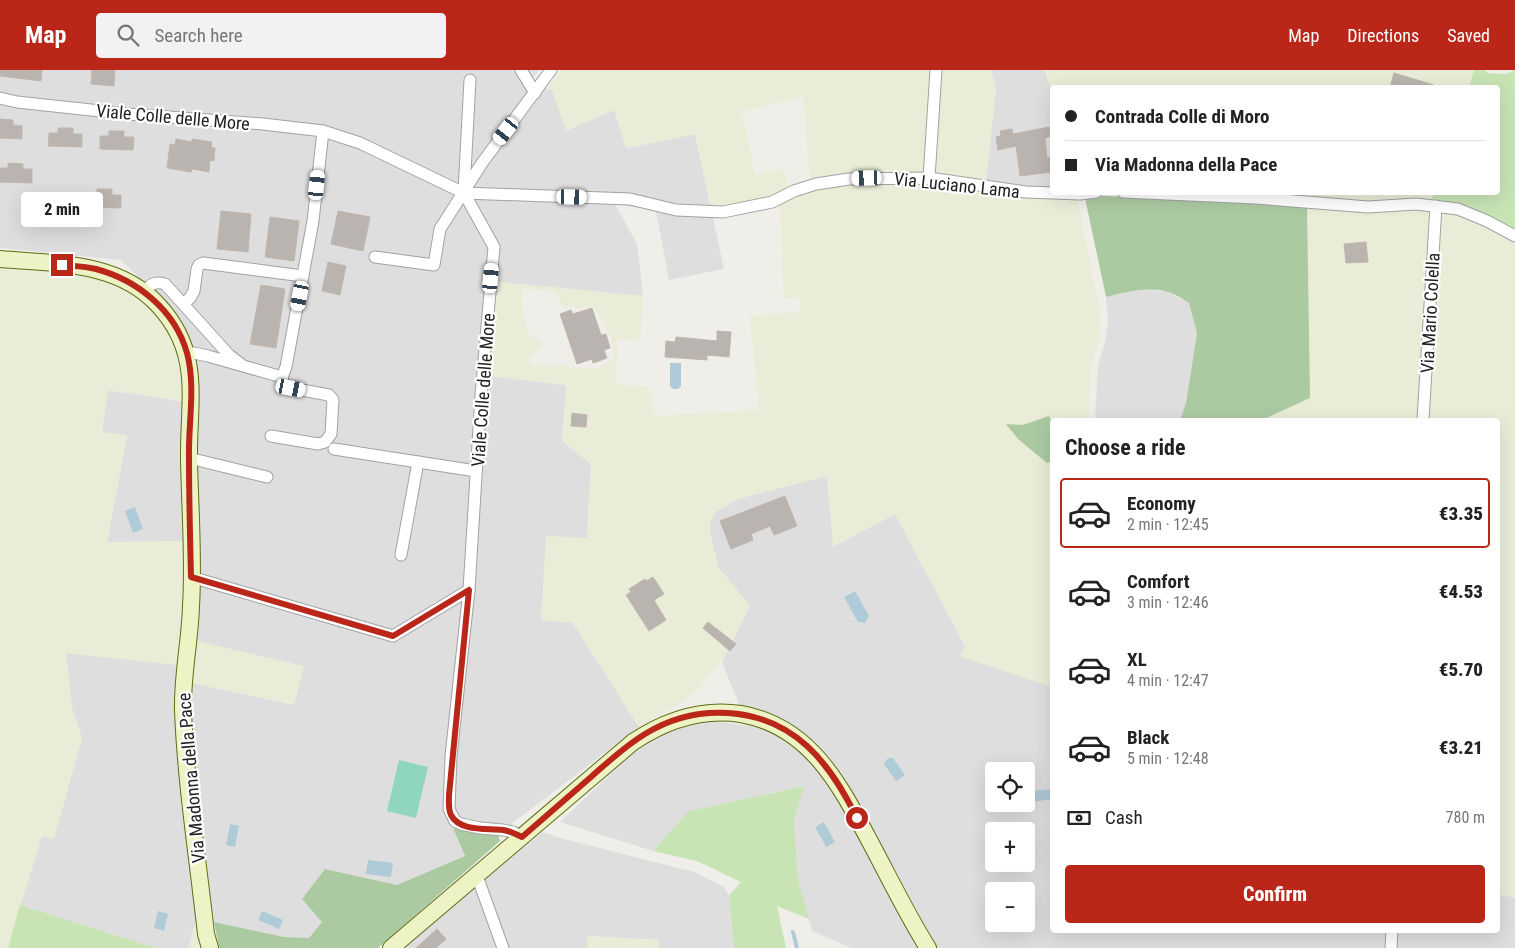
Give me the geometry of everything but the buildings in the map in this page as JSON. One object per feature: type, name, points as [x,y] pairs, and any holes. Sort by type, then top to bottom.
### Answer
[{"type":"main road","name":"Via Madonna della Pace","points":[[0,259],[94,268],[126,280],[145,292],[159,305],[179,334],[187,353],[190,386],[191,606],[183,689],[184,720],[193,822],[206,934],[210,948]]},
{"type":"main road","points":[[391,948],[621,751],[658,727],[687,716],[721,712],[748,716],[772,724],[807,746],[833,777],[846,797],[928,948]]},
{"type":"street","points":[[521,70],[536,93]]},
{"type":"street","points":[[375,257],[434,265],[440,229],[496,143],[536,93],[551,70]]},
{"type":"street","points":[[928,178],[936,70]]},
{"type":"street","points":[[464,193],[470,80]]},
{"type":"street","name":"Viale Colle delle More","points":[[0,98],[17,102],[128,114],[263,124],[323,131],[360,143],[464,193],[494,247],[476,471],[469,590],[451,756],[449,809],[455,821],[461,824],[513,832],[522,837]]},
{"type":"street","points":[[271,436],[318,444],[326,442],[331,434],[333,400],[329,395],[291,388],[284,385],[282,377],[286,368],[313,221],[323,131]]},
{"type":"street","name":"Via Luciano Lama","points":[[464,193],[630,199],[676,210],[723,212],[772,202],[816,184],[849,179],[928,178],[1026,192],[1050,193]]},
{"type":"street","points":[[1190,195],[1368,207],[1416,204],[1436,206],[1458,209],[1487,221],[1515,236]]},
{"type":"street","name":"Via Mario Colella","points":[[1423,418],[1436,206]]},
{"type":"street","points":[[184,303],[194,291],[197,269],[203,263],[303,276]]},
{"type":"street","points":[[145,292],[151,284],[158,282],[165,284],[229,355],[242,365]]},
{"type":"street","points":[[187,353],[208,356],[282,377]]},
{"type":"street","points":[[334,449],[476,471]]},
{"type":"street","points":[[189,458],[267,477]]},
{"type":"street","points":[[402,555],[418,462]]},
{"type":"street","points":[[191,577],[393,636],[469,590]]},
{"type":"street","points":[[477,876],[502,948]]},
{"type":"street","points":[[1391,948],[1392,933]]},
{"type":"shaded area","points":[[0,70],[539,70],[528,85],[552,90],[614,110],[627,148],[695,134],[724,269],[669,280],[656,211],[615,204],[637,244],[643,296],[497,282],[489,376],[567,385],[562,441],[591,464],[587,539],[546,536],[573,623],[639,727],[498,834],[453,828],[465,856],[397,885],[325,869],[322,922],[309,938],[284,937],[214,922],[200,832],[190,711],[192,683],[294,705],[193,640],[199,541],[107,542],[127,436],[102,433],[107,390],[193,403],[173,311],[121,260],[0,248]]},
{"type":"shaded area","points":[[991,70],[1045,70],[1050,87],[1050,188],[986,182],[996,88]]},
{"type":"shaded area","points":[[1149,290],[1168,292],[1189,303],[1197,333],[1186,403],[1181,418],[1095,418],[1098,365],[1108,323],[1106,297],[1128,291]]},
{"type":"shaded area","points":[[827,476],[834,546],[895,514],[965,646],[960,656],[1050,685],[1050,933],[1500,933],[1500,894],[1515,898],[1515,948],[851,948],[812,931],[798,880],[794,818],[803,786],[690,811],[653,851],[560,822],[632,753],[659,732],[707,720],[748,726],[722,662],[750,606],[718,567],[710,533],[710,522],[717,511],[738,499]]},
{"type":"shaded area","points":[[66,653],[179,665],[197,918],[188,948],[156,948],[20,905],[42,836],[54,838],[82,738],[72,708]]},
{"type":"shaded area","points":[[543,832],[694,872],[724,887],[729,896],[734,948],[659,948],[659,940],[587,936],[588,948],[407,948],[474,886]]},
{"type":"green space","points":[[560,70],[931,70],[924,181],[1077,197],[1101,317],[1100,336],[1091,366],[1088,418],[1050,418],[1049,416],[1023,425],[1007,424],[1047,463],[1050,462],[1050,686],[960,656],[965,646],[895,514],[833,547],[827,476],[738,499],[717,511],[710,522],[710,533],[718,567],[750,606],[722,662],[718,663],[701,687],[685,701],[639,727],[573,623],[541,620],[546,536],[587,538],[591,464],[562,441],[566,385],[489,376],[497,282],[643,296],[640,341],[618,340],[615,384],[649,388],[656,416],[759,410],[750,316],[801,312],[800,297],[784,298],[779,202],[811,189],[803,97],[742,111],[755,175],[784,169],[788,190],[760,200],[728,208],[711,207],[695,134],[626,148],[614,110],[566,131],[552,90],[548,89]],"holes":[[[523,289],[543,290],[557,294],[563,306],[580,308],[593,306],[611,336],[612,361],[598,368],[575,369],[563,365],[530,366],[528,357],[536,352],[542,344],[528,333],[522,311]]]},
{"type":"green space","points":[[939,70],[991,70],[996,88],[986,182],[942,176],[932,171]]},
{"type":"green space","points":[[1045,70],[1474,70],[1470,85],[1050,85],[1050,87]]},
{"type":"green space","points":[[1474,70],[1505,74],[1515,70],[1515,232],[1465,206],[1432,199],[1433,195],[1500,195],[1500,85],[1470,85]]},
{"type":"green space","points":[[1282,195],[1433,195],[1432,199],[1368,201]]},
{"type":"green space","points":[[1104,196],[1307,205],[1310,398],[1266,418],[1181,418],[1186,403],[1197,333],[1189,303],[1161,290],[1129,292],[1106,297],[1085,198]]},
{"type":"green space","points":[[1307,205],[1432,209],[1417,418],[1266,418],[1310,398]]},
{"type":"green space","points":[[1440,212],[1458,213],[1487,226],[1515,243],[1515,898],[1500,894],[1500,418],[1428,418]]},
{"type":"green space","points":[[0,265],[80,274],[119,283],[133,292],[161,318],[177,340],[185,368],[183,401],[108,390],[102,432],[127,435],[107,542],[184,541],[185,595],[179,665],[66,653],[72,708],[82,738],[54,839],[42,836],[8,948],[0,948]]},
{"type":"green space","points":[[1049,416],[1050,462],[1047,463],[1018,439],[1006,424],[1023,425]]},
{"type":"green space","points":[[193,640],[304,666],[294,705],[192,683]]},
{"type":"green space","points":[[399,760],[428,767],[416,818],[387,811]]},
{"type":"green space","points":[[804,786],[794,819],[798,880],[809,919],[777,906],[786,948],[734,948],[729,896],[741,882],[697,861],[653,851],[689,811]]},
{"type":"green space","points":[[453,828],[498,834],[500,841],[378,948],[219,948],[214,922],[284,937],[309,938],[322,922],[302,899],[325,869],[397,885],[465,856]]},
{"type":"green space","points":[[20,905],[156,948],[8,948]]},
{"type":"green space","points":[[197,918],[205,948],[188,948]]},
{"type":"green space","points":[[587,936],[659,940],[659,948],[588,948]]},
{"type":"water","points":[[670,363],[681,363],[681,386],[678,389],[673,389],[670,386]]},
{"type":"water","points":[[135,507],[143,529],[133,533],[125,511]]},
{"type":"water","points":[[855,591],[869,616],[865,623],[858,622],[844,597]]},
{"type":"water","points":[[889,758],[893,758],[905,775],[896,781],[884,764]]},
{"type":"water","points":[[1050,789],[1050,799],[1035,802],[1035,791]]},
{"type":"water","points":[[824,822],[835,842],[826,847],[815,827]]},
{"type":"water","points":[[230,824],[239,826],[235,847],[226,845]]},
{"type":"water","points":[[368,860],[393,863],[391,877],[366,874]]},
{"type":"water","points":[[158,911],[168,914],[164,931],[154,928]]},
{"type":"water","points":[[262,911],[283,920],[279,929],[258,920]]},
{"type":"waterway","points":[[793,932],[797,948]]},
{"type":"route","points":[[62,265],[94,268],[118,276],[136,286],[159,305],[179,334],[184,345],[189,364],[191,407],[189,458],[191,577],[393,636],[469,590],[451,756],[449,809],[455,821],[480,828],[513,832],[522,837],[621,751],[646,734],[658,727],[687,716],[721,712],[748,716],[772,724],[807,746],[833,777],[857,818]]}]
